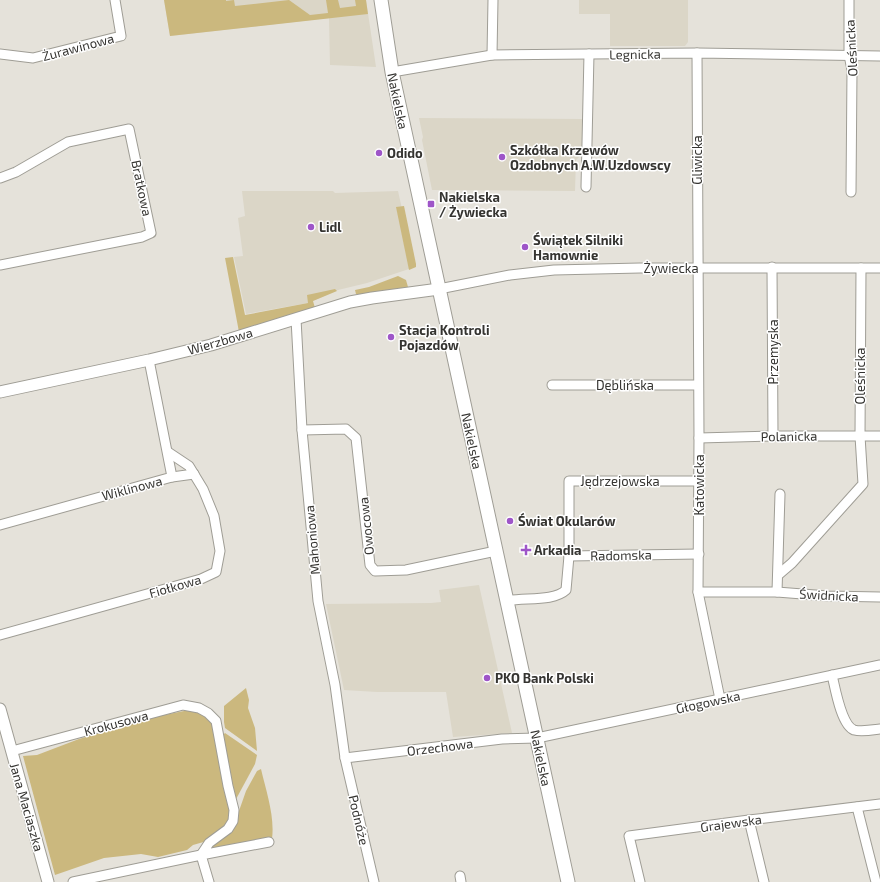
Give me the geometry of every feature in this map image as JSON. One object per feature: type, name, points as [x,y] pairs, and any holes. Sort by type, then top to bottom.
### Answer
[{"type":"main road","name":"Nakielska","points":[[381,0],[392,72],[568,882]]},
{"type":"street","name":"Żurawinowa","points":[[0,54],[33,58],[121,36],[115,0]]},
{"type":"street","points":[[492,55],[493,0]]},
{"type":"street","name":"Oleśnicka","points":[[849,0],[848,56],[852,70],[851,192]]},
{"type":"street","name":"Legnicka","points":[[392,72],[492,55],[697,53],[880,56]]},
{"type":"street","name":"Gliwicka","points":[[697,53],[697,268]]},
{"type":"street","points":[[586,187],[589,54]]},
{"type":"street","name":"Bratkowa","points":[[0,178],[16,172],[68,142],[129,129],[151,233],[142,237],[0,264]]},
{"type":"street","name":"Żywiecka","points":[[439,289],[510,275],[554,270],[772,267],[880,268]]},
{"type":"street","name":"Przemyska","points":[[772,267],[773,436]]},
{"type":"street","name":"Katowicka","points":[[697,268],[699,438],[698,592],[720,700]]},
{"type":"street","name":"Oleśnicka","points":[[778,575],[792,564],[862,484],[860,436],[861,268]]},
{"type":"street","name":"Wierzbowa","points":[[0,392],[216,344],[350,302],[439,289]]},
{"type":"street","name":"Mahoniowa","points":[[296,319],[302,430],[318,601],[335,685],[344,758]]},
{"type":"street","name":"Wiklinowa","points":[[0,525],[172,477],[149,360]]},
{"type":"street","name":"Dęblińska","points":[[552,385],[698,385]]},
{"type":"street","name":"Owocowa","points":[[302,430],[346,430],[356,438],[370,564],[375,571],[406,570],[496,551]]},
{"type":"street","name":"Polanicka","points":[[699,438],[880,436]]},
{"type":"street","name":"Fiołkowa","points":[[0,635],[202,579],[216,572],[220,551],[214,516],[203,488],[189,466],[168,452]]},
{"type":"street","points":[[172,477],[194,474]]},
{"type":"street","name":"Jędrzejowska","points":[[569,556],[569,481],[698,481]]},
{"type":"street","points":[[777,592],[780,494]]},
{"type":"street","name":"Radomska","points":[[569,556],[698,554]]},
{"type":"street","points":[[506,601],[518,599],[552,598],[561,595],[566,590],[569,556]]},
{"type":"street","name":"Świdnicka","points":[[698,592],[777,592],[828,596],[880,597]]},
{"type":"street","name":"Głogowska","points":[[537,738],[720,700],[880,664]]},
{"type":"street","points":[[832,675],[838,702],[848,724],[856,730],[880,729]]},
{"type":"street","name":"Krokusowa","points":[[12,751],[183,705],[199,708],[208,712],[216,721],[234,810],[234,821],[228,829],[209,844],[201,855]]},
{"type":"street","name":"Jana Maciaszka","points":[[0,709],[48,882]]},
{"type":"street","name":"Orzechowa","points":[[344,758],[502,740],[537,738]]},
{"type":"street","name":"Podnóże","points":[[344,758],[374,882]]},
{"type":"street","name":"Grajewska","points":[[640,882],[630,836],[880,804]]},
{"type":"street","points":[[857,807],[876,882]]},
{"type":"street","points":[[749,820],[764,882]]},
{"type":"street","points":[[73,882],[270,842]]},
{"type":"street","points":[[201,855],[209,882]]},
{"type":"shaded area","points":[[164,0],[366,0],[376,67],[330,65],[329,18],[170,36]]},
{"type":"shaded area","points":[[164,0],[234,0],[235,6],[289,0],[310,15],[328,13],[326,0],[338,0],[340,8],[356,6],[355,0],[366,0],[368,14],[170,36]]},
{"type":"shaded area","points":[[579,0],[688,0],[688,42],[685,46],[610,46],[610,14],[579,14]]},
{"type":"shaded area","name":"Szkółka Krzewów Ozdobnych A.W.Uzdowscy","points":[[419,118],[582,119],[582,154],[576,160],[575,191],[432,190]]},
{"type":"shaded area","points":[[242,191],[333,191],[335,193],[398,191],[415,267],[367,283],[338,290],[308,303],[246,314],[234,257],[243,256],[238,218],[245,216]]},
{"type":"shaded area","points":[[404,206],[416,264],[416,267],[409,270],[396,207]]},
{"type":"shaded area","points":[[233,257],[245,315],[308,303],[307,295],[335,289],[337,291],[313,301],[315,308],[239,332],[225,258]]},
{"type":"shaded area","points":[[398,276],[406,280],[408,287],[361,295],[356,294],[355,290],[369,287]]},
{"type":"shaded area","points":[[479,585],[512,733],[453,737],[446,692],[377,692],[344,690],[326,604],[441,602],[439,590]]},
{"type":"shaded area","points":[[246,688],[249,700],[248,708],[255,728],[257,751],[225,728],[224,706]]},
{"type":"shaded area","points":[[189,710],[206,714],[213,724],[231,807],[228,826],[207,841],[193,845],[187,850],[158,857],[141,854],[104,858],[55,875],[23,756],[37,755],[79,739],[135,722]]},
{"type":"shaded area","points":[[225,733],[257,755],[255,764],[235,801],[222,736]]},
{"type":"shaded area","points":[[261,769],[271,813],[273,830],[272,839],[211,850],[213,845],[233,828],[246,791],[257,771]]},
{"type":"place","name":"Odido","points":[[379,153]]},
{"type":"place","name":"Szkółka Krzewów Ozdobnych A.W.Uzdowscy","points":[[502,157]]},
{"type":"place","name":"Nakielska / Żywiecka","points":[[431,204]]},
{"type":"place","name":"Lidl","points":[[311,227]]},
{"type":"place","name":"Świątek Silniki Hamownie","points":[[525,247]]},
{"type":"place","name":"Stacja Kontroli Pojazdów","points":[[391,337]]},
{"type":"place","name":"Świat Okularów","points":[[510,521]]},
{"type":"place","name":"Arkadia","points":[[526,550]]},
{"type":"place","name":"PKO Bank Polski","points":[[487,678]]}]
